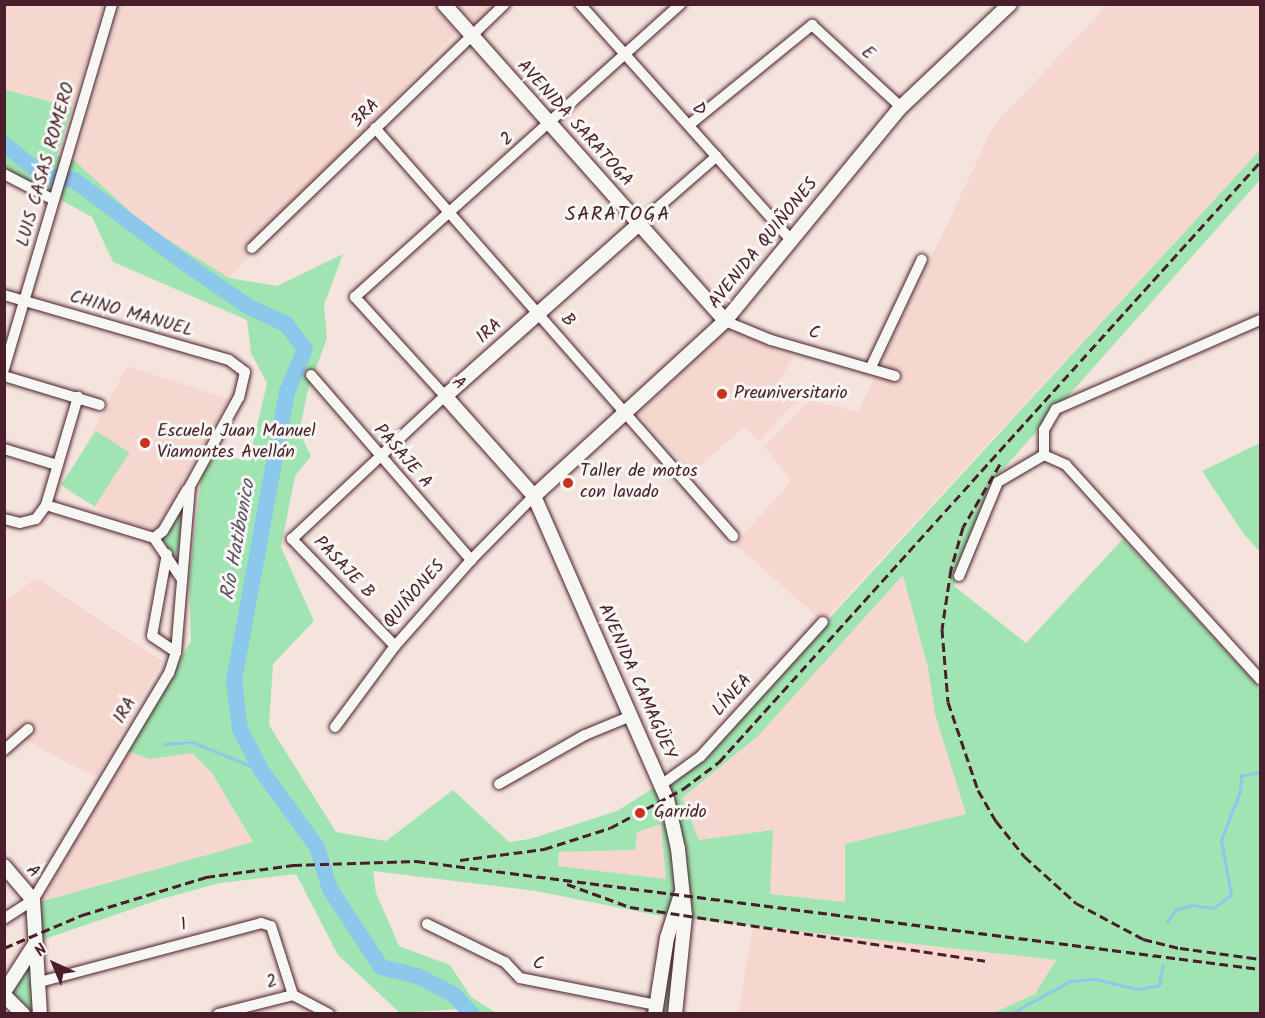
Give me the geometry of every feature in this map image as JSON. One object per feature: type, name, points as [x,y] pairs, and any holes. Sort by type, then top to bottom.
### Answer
[{"type":"main road","name":"AVENIDA SARATOGA","points":[[444,4],[725,321]]},
{"type":"main road","name":"AVENIDA QUIÑONES","points":[[534,496],[725,321],[790,239],[901,107],[1010,4]]},
{"type":"main road","name":"1RA","points":[[445,396],[639,224]]},
{"type":"main road","name":"A","points":[[445,396],[534,496]]},
{"type":"main road","name":"AVENIDA CAMAGÜEY","points":[[534,496],[661,785],[678,849],[682,889],[684,941],[675,1014]]},
{"type":"main road","name":"A","points":[[4,866],[33,900]]},
{"type":"main road","name":"AVENIDA CAMAGÜEY","points":[[656,1009],[667,938],[682,889]]},
{"type":"main road","points":[[33,900],[36,982],[40,1014]]},
{"type":"main road","points":[[667,938],[684,941]]},
{"type":"main road","points":[[23,1014],[4,993],[35,944]]},
{"type":"street","name":"LUIS CASAS ROMERO","points":[[4,369],[112,4]]},
{"type":"street","name":"3RA","points":[[252,248],[505,4]]},
{"type":"street","name":"D","points":[[580,4],[790,239]]},
{"type":"street","name":"2","points":[[355,297],[551,124],[680,4]]},
{"type":"street","name":"E","points":[[689,124],[812,24],[901,107]]},
{"type":"street","name":"B","points":[[375,128],[734,536]]},
{"type":"street","name":"1RA","points":[[639,224],[717,156]]},
{"type":"street","points":[[4,174],[54,200]]},
{"type":"street","points":[[871,367],[922,259]]},
{"type":"street","name":"CHINO MANUEL","points":[[4,296],[229,360],[245,372]]},
{"type":"street","name":"A","points":[[355,297],[445,396]]},
{"type":"street","points":[[1044,455],[1044,429],[1056,409],[1260,320]]},
{"type":"street","name":"C","points":[[725,321],[771,340],[871,367],[895,376]]},
{"type":"street","name":"1RA","points":[[154,538],[163,531],[239,397],[245,372]]},
{"type":"street","name":"PASAJE A","points":[[310,375],[378,456],[471,560]]},
{"type":"street","points":[[4,376],[100,405]]},
{"type":"street","name":"1RA","points":[[292,539],[378,456],[445,396]]},
{"type":"street","points":[[4,519],[20,523],[36,519],[46,505],[78,397]]},
{"type":"street","points":[[4,449],[57,465]]},
{"type":"street","points":[[959,576],[998,482],[1044,455]]},
{"type":"street","points":[[1044,455],[1066,465],[1260,679]]},
{"type":"street","name":"1RA","points":[[4,918],[33,900],[155,698],[176,652],[190,486]]},
{"type":"street","name":"QUIÑONES","points":[[335,728],[395,646],[471,560],[534,496]]},
{"type":"street","points":[[46,505],[154,538],[167,554],[181,578]]},
{"type":"street","name":"PASAJE B","points":[[292,539],[395,646]]},
{"type":"street","points":[[167,554],[153,636],[176,652]]},
{"type":"street","name":"LÍNEA","points":[[661,785],[701,756],[823,622]]},
{"type":"street","points":[[499,784],[585,735],[631,716]]},
{"type":"street","points":[[4,750],[28,729]]},
{"type":"street","name":"1","points":[[36,982],[261,923],[271,926],[293,995]]},
{"type":"street","name":"C","points":[[427,924],[505,962],[520,978],[656,1009]]},
{"type":"street","name":"2","points":[[218,1014],[293,995],[329,1014]]},
{"type":"shaded area","points":[[1108,4],[1260,5],[1260,150],[823,622],[735,544],[791,481],[764,446],[810,400],[858,412],[994,125]]},
{"type":"shaded area","points":[[4,5],[103,5],[72,108],[5,89]]},
{"type":"shaded area","points":[[121,5],[433,5],[456,32],[229,278],[145,225],[75,161]]},
{"type":"shaded area","points":[[458,5],[497,5],[477,25]]},
{"type":"shaded area","name":"Preuniversitario","points":[[729,328],[793,358],[777,385],[796,402],[759,441],[744,427],[692,473],[638,413]]},
{"type":"shaded area","name":"Escuela Juan Manuel Viamontes Avellán","points":[[127,366],[229,399],[155,530],[114,518],[63,488]]},
{"type":"shaded area","points":[[903,574],[928,668],[935,714],[967,814],[845,844],[845,902],[770,894],[698,840],[682,798],[758,736]]},
{"type":"shaded area","points":[[36,578],[162,661],[96,777],[5,730],[4,602]]},
{"type":"shaded area","points":[[128,751],[150,759],[192,753],[212,773],[253,843],[40,902]]},
{"type":"shaded area","points":[[661,824],[667,879],[558,866],[559,852],[635,850],[637,832]]},
{"type":"shaded area","points":[[753,926],[1056,960],[1035,994],[993,1013],[738,1014]]},
{"type":"green space","points":[[4,89],[72,108],[57,156],[75,161],[145,225],[229,278],[277,286],[343,254],[324,305],[327,338],[308,390],[299,432],[311,456],[295,476],[281,547],[314,621],[273,664],[269,725],[336,832],[386,841],[453,790],[509,842],[530,839],[617,811],[700,759],[1260,150],[1260,180],[998,475],[954,586],[1026,643],[1123,539],[1260,688],[1260,1013],[993,1013],[1035,994],[1056,960],[656,915],[536,891],[373,871],[376,893],[399,946],[450,965],[471,997],[496,1013],[460,1013],[458,1009],[400,1013],[338,955],[296,874],[220,883],[161,899],[42,940],[40,902],[253,842],[212,773],[192,753],[150,759],[128,751],[191,641],[189,580],[202,470],[218,455],[249,461],[267,383],[251,353],[247,320],[113,262],[92,217],[5,169]],"holes":[[[903,575],[928,668],[935,714],[966,814],[845,844],[845,902],[770,894],[773,830],[699,840],[682,798],[758,736]],[[661,824],[666,879],[558,866],[559,852],[635,850],[637,832]]]},
{"type":"green space","points":[[96,431],[130,453],[95,506],[61,485]]},
{"type":"green space","points":[[1260,443],[1260,552],[1243,533],[1202,471]]},
{"type":"green space","points":[[183,505],[178,564],[162,539]]},
{"type":"green space","points":[[673,951],[677,952],[670,1013],[659,1014]]},
{"type":"green space","points":[[32,955],[32,1011],[11,991]]},
{"type":"waterway","name":"Río Hatibonico","points":[[4,144],[44,176],[74,180],[189,266],[249,307],[286,324],[305,349],[287,392],[234,681],[240,729],[261,770],[317,847],[330,889],[381,967],[418,976],[454,995],[472,1014]]},
{"type":"waterway","points":[[164,744],[192,742],[261,770]]},
{"type":"waterway","points":[[1167,922],[1175,910],[1193,905],[1213,908],[1231,895],[1221,840],[1240,791],[1241,776],[1260,772]]},
{"type":"waterway","points":[[1010,1014],[1070,981],[1095,979],[1137,989],[1159,985],[1163,965]]},
{"type":"railway","points":[[460,860],[544,849],[610,828],[683,789],[719,762],[1260,162]]},
{"type":"railway","points":[[1000,464],[963,527],[951,569],[942,629],[948,702],[978,790],[996,821],[1024,856],[1076,903],[1143,939],[1180,948],[1260,959]]},
{"type":"railway","points":[[4,948],[82,915],[206,877],[293,865],[416,861],[1260,969]]},
{"type":"railway","points":[[567,884],[630,907],[985,961]]},
{"type":"place","name":"Preuniversitario","points":[[722,394]]},
{"type":"place","name":"Escuela Juan Manuel Viamontes Avellán","points":[[145,443]]},
{"type":"place","name":"Taller de motos con lavado","points":[[568,483]]},
{"type":"place","name":"Garrido","points":[[640,813]]},
{"type":"district","name":"SARATOGA","points":[[618,215]]}]
